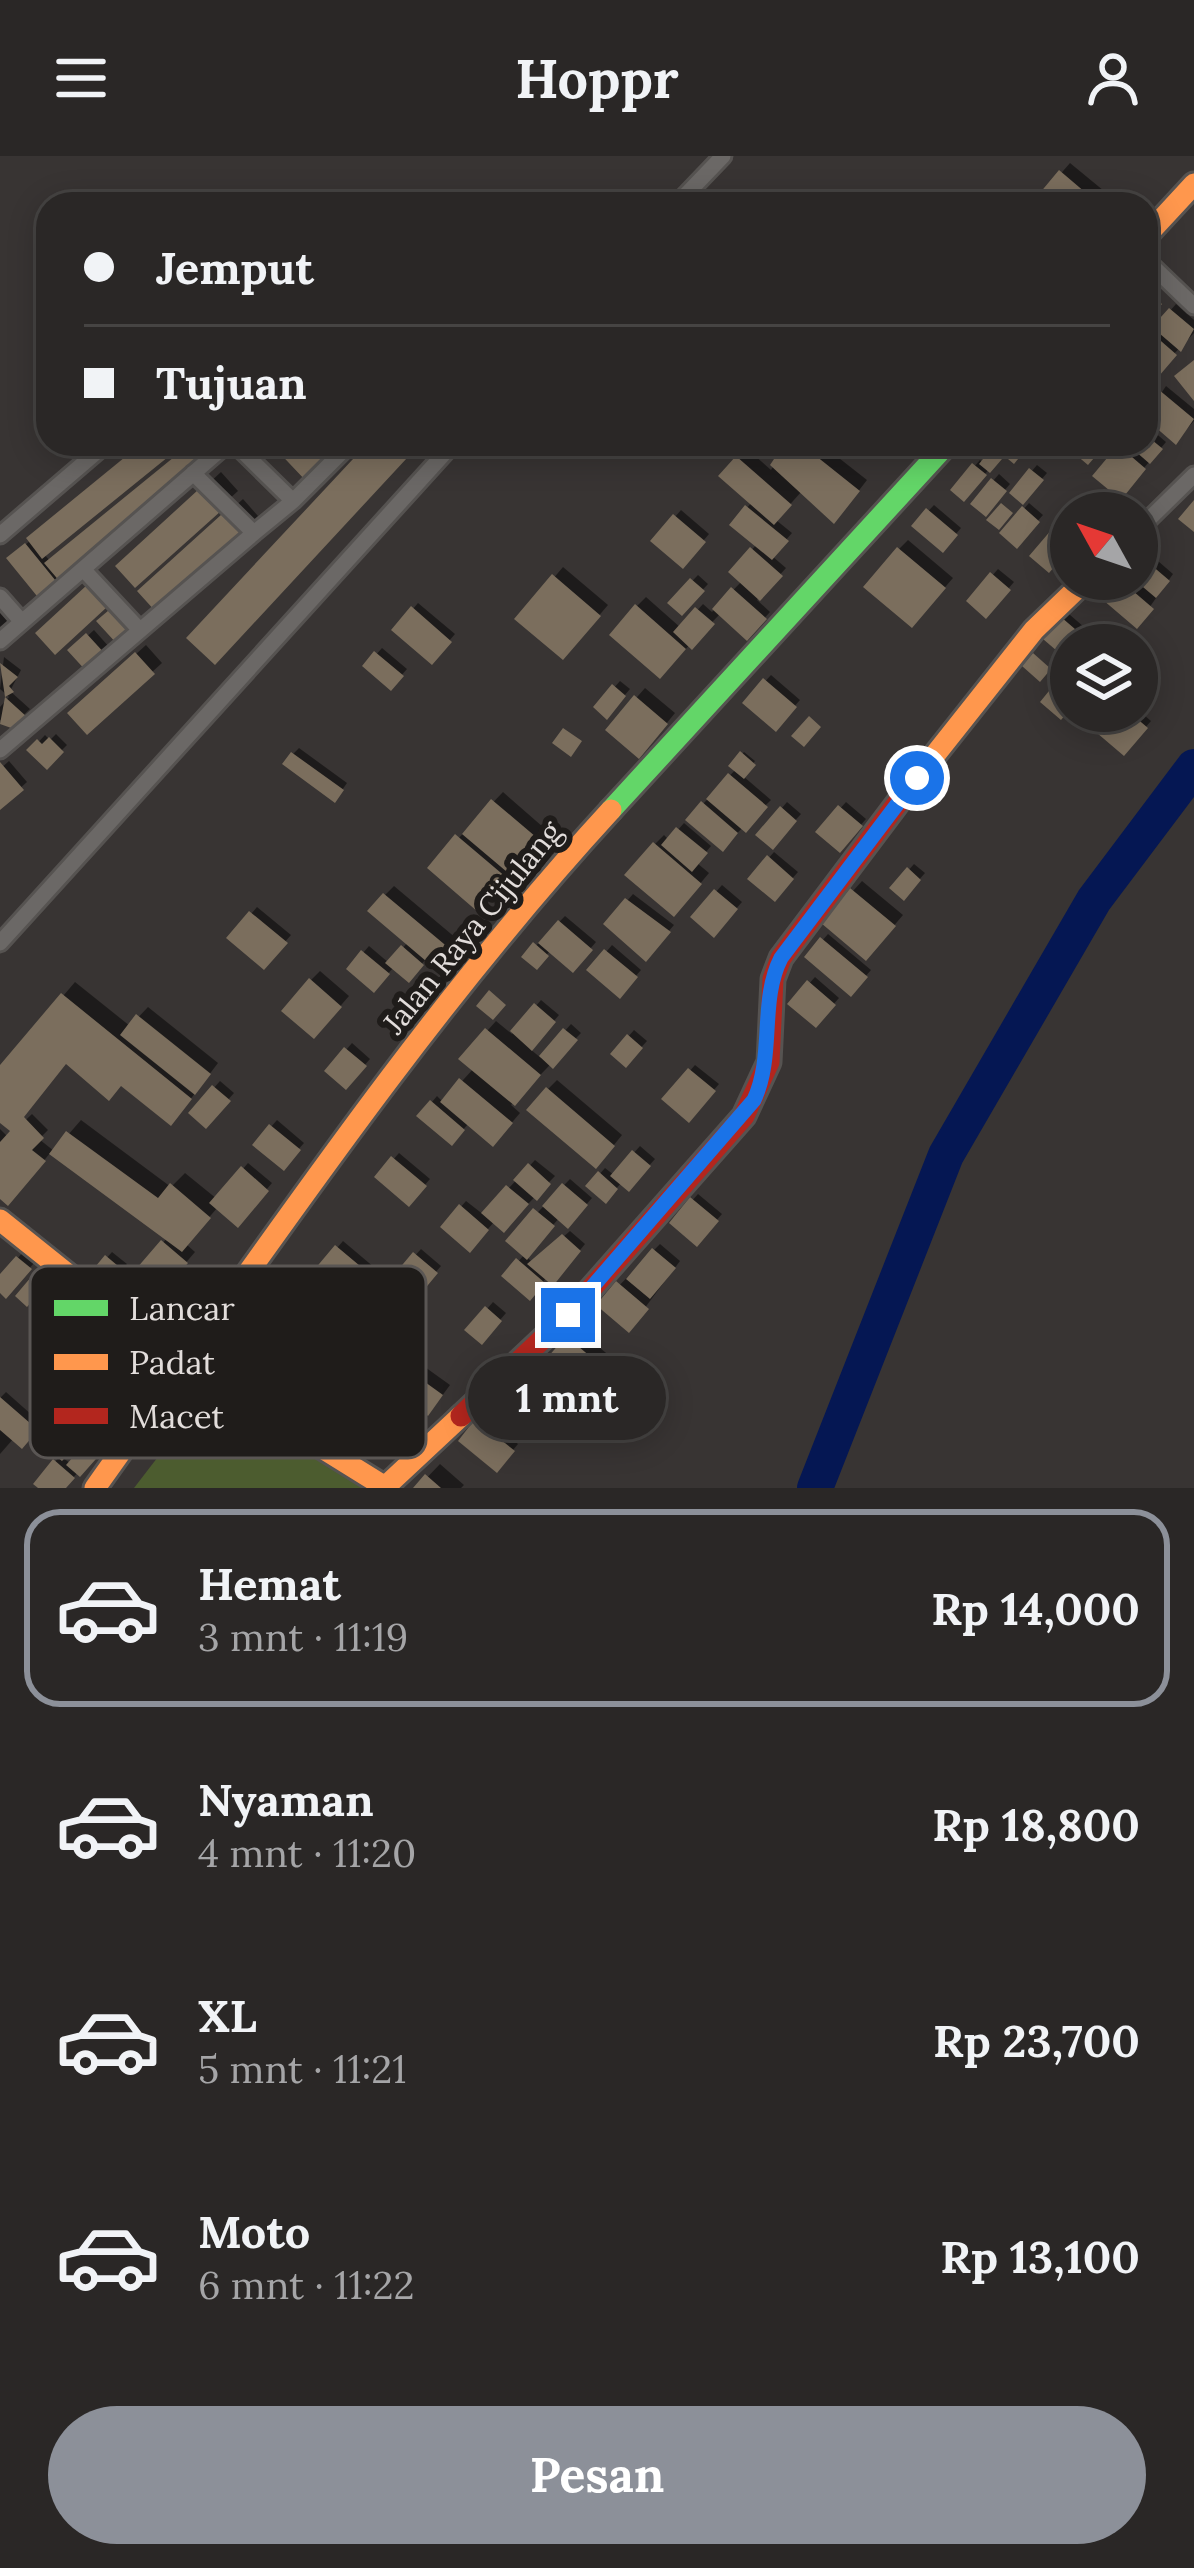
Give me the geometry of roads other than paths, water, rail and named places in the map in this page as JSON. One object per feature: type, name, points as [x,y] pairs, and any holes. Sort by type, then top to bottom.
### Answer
[{"type":"main road","points":[[1158,223],[1194,184]]},
{"type":"main road","name":"Jalan Raya Cijulang","points":[[256,1266],[341,1144],[540,887],[936,456]]},
{"type":"main road","points":[[426,1449],[568,1315],[744,1116],[769,1062],[773,979],[781,958],[957,724],[1034,630],[1065,600]]},
{"type":"main road","points":[[0,1220],[60,1266]]},
{"type":"main road","name":"Jalan Raya Cijulang","points":[[95,1488],[118,1458]]},
{"type":"main road","points":[[337,1458],[385,1488],[417,1458]]},
{"type":"street","points":[[688,192],[723,156]]},
{"type":"street","points":[[1158,272],[1194,306]]},
{"type":"street","points":[[0,535],[92,456]]},
{"type":"street","points":[[0,641],[216,456]]},
{"type":"street","points":[[244,456],[293,501]]},
{"type":"street","points":[[0,750],[293,501],[338,456]]},
{"type":"street","points":[[0,943],[442,456]]},
{"type":"street","points":[[194,473],[254,532]]},
{"type":"street","points":[[1158,510],[1194,475]]},
{"type":"street","points":[[83,569],[138,628]]},
{"type":"street","points":[[0,597],[22,622]]},
{"type":"waterway","points":[[815,1488],[946,1155],[1094,900],[1194,767]]}]
